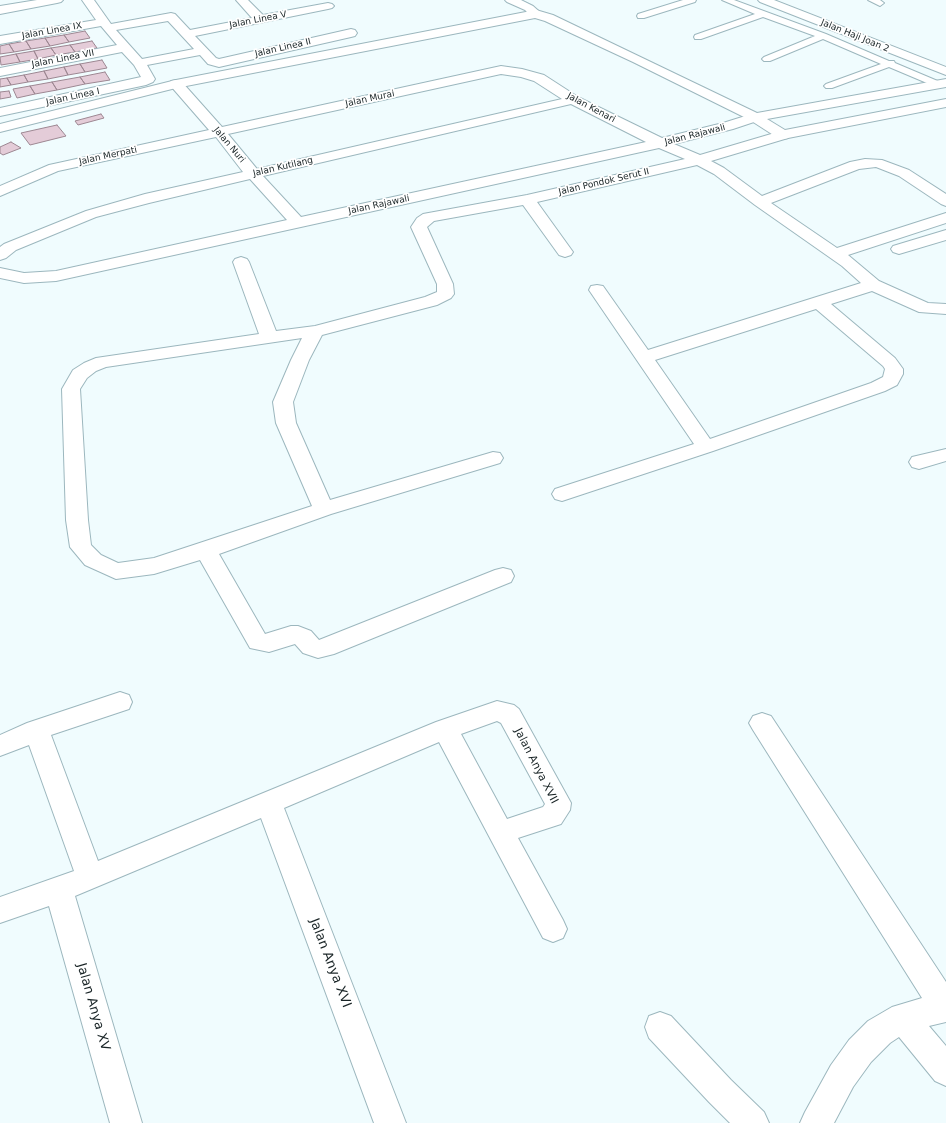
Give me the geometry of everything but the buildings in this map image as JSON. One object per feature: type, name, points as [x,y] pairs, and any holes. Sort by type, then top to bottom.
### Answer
[{"type":"street","points":[[0,10],[57,0]]},
{"type":"street","points":[[88,0],[106,25],[139,63],[203,51]]},
{"type":"street","points":[[242,0],[261,20]]},
{"type":"street","points":[[511,0],[529,8],[536,14],[549,18],[637,59],[755,117],[783,135]]},
{"type":"street","name":"Jalan Haji Joan 2","points":[[764,0],[934,67],[946,70]]},
{"type":"street","name":"Jalan Linea V","points":[[187,34],[328,6]]},
{"type":"street","points":[[0,128],[192,80],[536,14]]},
{"type":"street","name":"Jalan Linea IX","points":[[0,40],[169,16],[173,18],[187,34]]},
{"type":"street","name":"Jalan Linea II","points":[[203,51],[212,61],[219,62],[351,33]]},
{"type":"street","points":[[187,34],[203,51]]},
{"type":"street","name":"Jalan Linea VII","points":[[0,72],[126,47]]},
{"type":"street","points":[[169,57],[192,80]]},
{"type":"street","name":"Jalan Linea I","points":[[0,112],[145,81],[148,78],[139,63]]},
{"type":"street","name":"Jalan Murai","points":[[219,132],[501,70],[522,73]]},
{"type":"street","name":"Jalan Kenari","points":[[522,73],[539,78],[573,100],[719,171],[760,202],[842,258],[873,285],[925,308],[946,309]]},
{"type":"street","name":"Jalan Rajawali","points":[[0,273],[24,278],[56,276],[660,143],[728,126],[755,117],[941,83]]},
{"type":"street","name":"Jalan Nuri","points":[[176,84],[219,132],[253,174],[298,223]]},
{"type":"street","name":"Jalan Kutilang","points":[[0,255],[10,248],[91,214],[185,189],[573,100]]},
{"type":"street","name":"Jalan Pondok Serut II","points":[[315,331],[431,301],[445,294],[445,284],[419,227],[423,221],[429,217],[527,200],[699,160],[783,135],[946,103]]},
{"type":"street","name":"Jalan Merpati","points":[[0,191],[54,168],[219,132]]},
{"type":"street","points":[[760,202],[855,165],[865,163],[877,163],[904,173],[946,201]]},
{"type":"street","points":[[527,200],[565,252]]},
{"type":"street","points":[[842,258],[946,218]]},
{"type":"street","points":[[842,258],[946,235]]},
{"type":"street","points":[[241,262],[269,337]]},
{"type":"street","points":[[643,358],[873,285]]},
{"type":"street","points":[[597,290],[643,358],[706,446]]},
{"type":"street","points":[[562,494],[878,387],[890,381],[894,374],[894,369],[889,362],[819,302]]},
{"type":"street","points":[[315,331],[102,362],[90,367],[80,374],[75,380],[71,389],[77,520],[81,547],[93,560],[116,571],[154,566],[206,550],[324,509],[493,458]]},
{"type":"street","points":[[315,331],[300,360],[283,402],[286,423],[324,509]]},
{"type":"street","points":[[918,462],[946,455]]},
{"type":"street","points":[[206,550],[258,642],[269,643],[291,635],[298,635],[303,637],[311,647],[318,649],[326,648],[503,576]]},
{"type":"street","points":[[0,746],[36,730],[120,702]]},
{"type":"street","name":"Jalan Anya XVII","points":[[446,730],[497,711],[505,712],[510,716],[558,803],[557,810],[552,816],[502,832]]},
{"type":"street","points":[[762,723],[946,1007],[903,1018],[879,1032],[860,1051],[842,1076],[816,1123]]},
{"type":"street","points":[[36,730],[90,877]]},
{"type":"street","points":[[0,910],[59,890],[446,730],[502,832],[553,930]]},
{"type":"street","name":"Jalan Anya XVI","points":[[269,802],[390,1123]]},
{"type":"street","name":"Jalan Anya XV","points":[[59,890],[126,1123]]},
{"type":"street","points":[[903,1018],[946,1070]]},
{"type":"street","points":[[660,1027],[720,1091],[753,1123]]},
{"type":"lane","points":[[641,16],[692,0]]},
{"type":"lane","points":[[726,0],[823,36],[941,83]]},
{"type":"lane","points":[[698,37],[763,14]]},
{"type":"lane","points":[[767,59],[823,36]]},
{"type":"lane","points":[[829,86],[891,63]]}]
